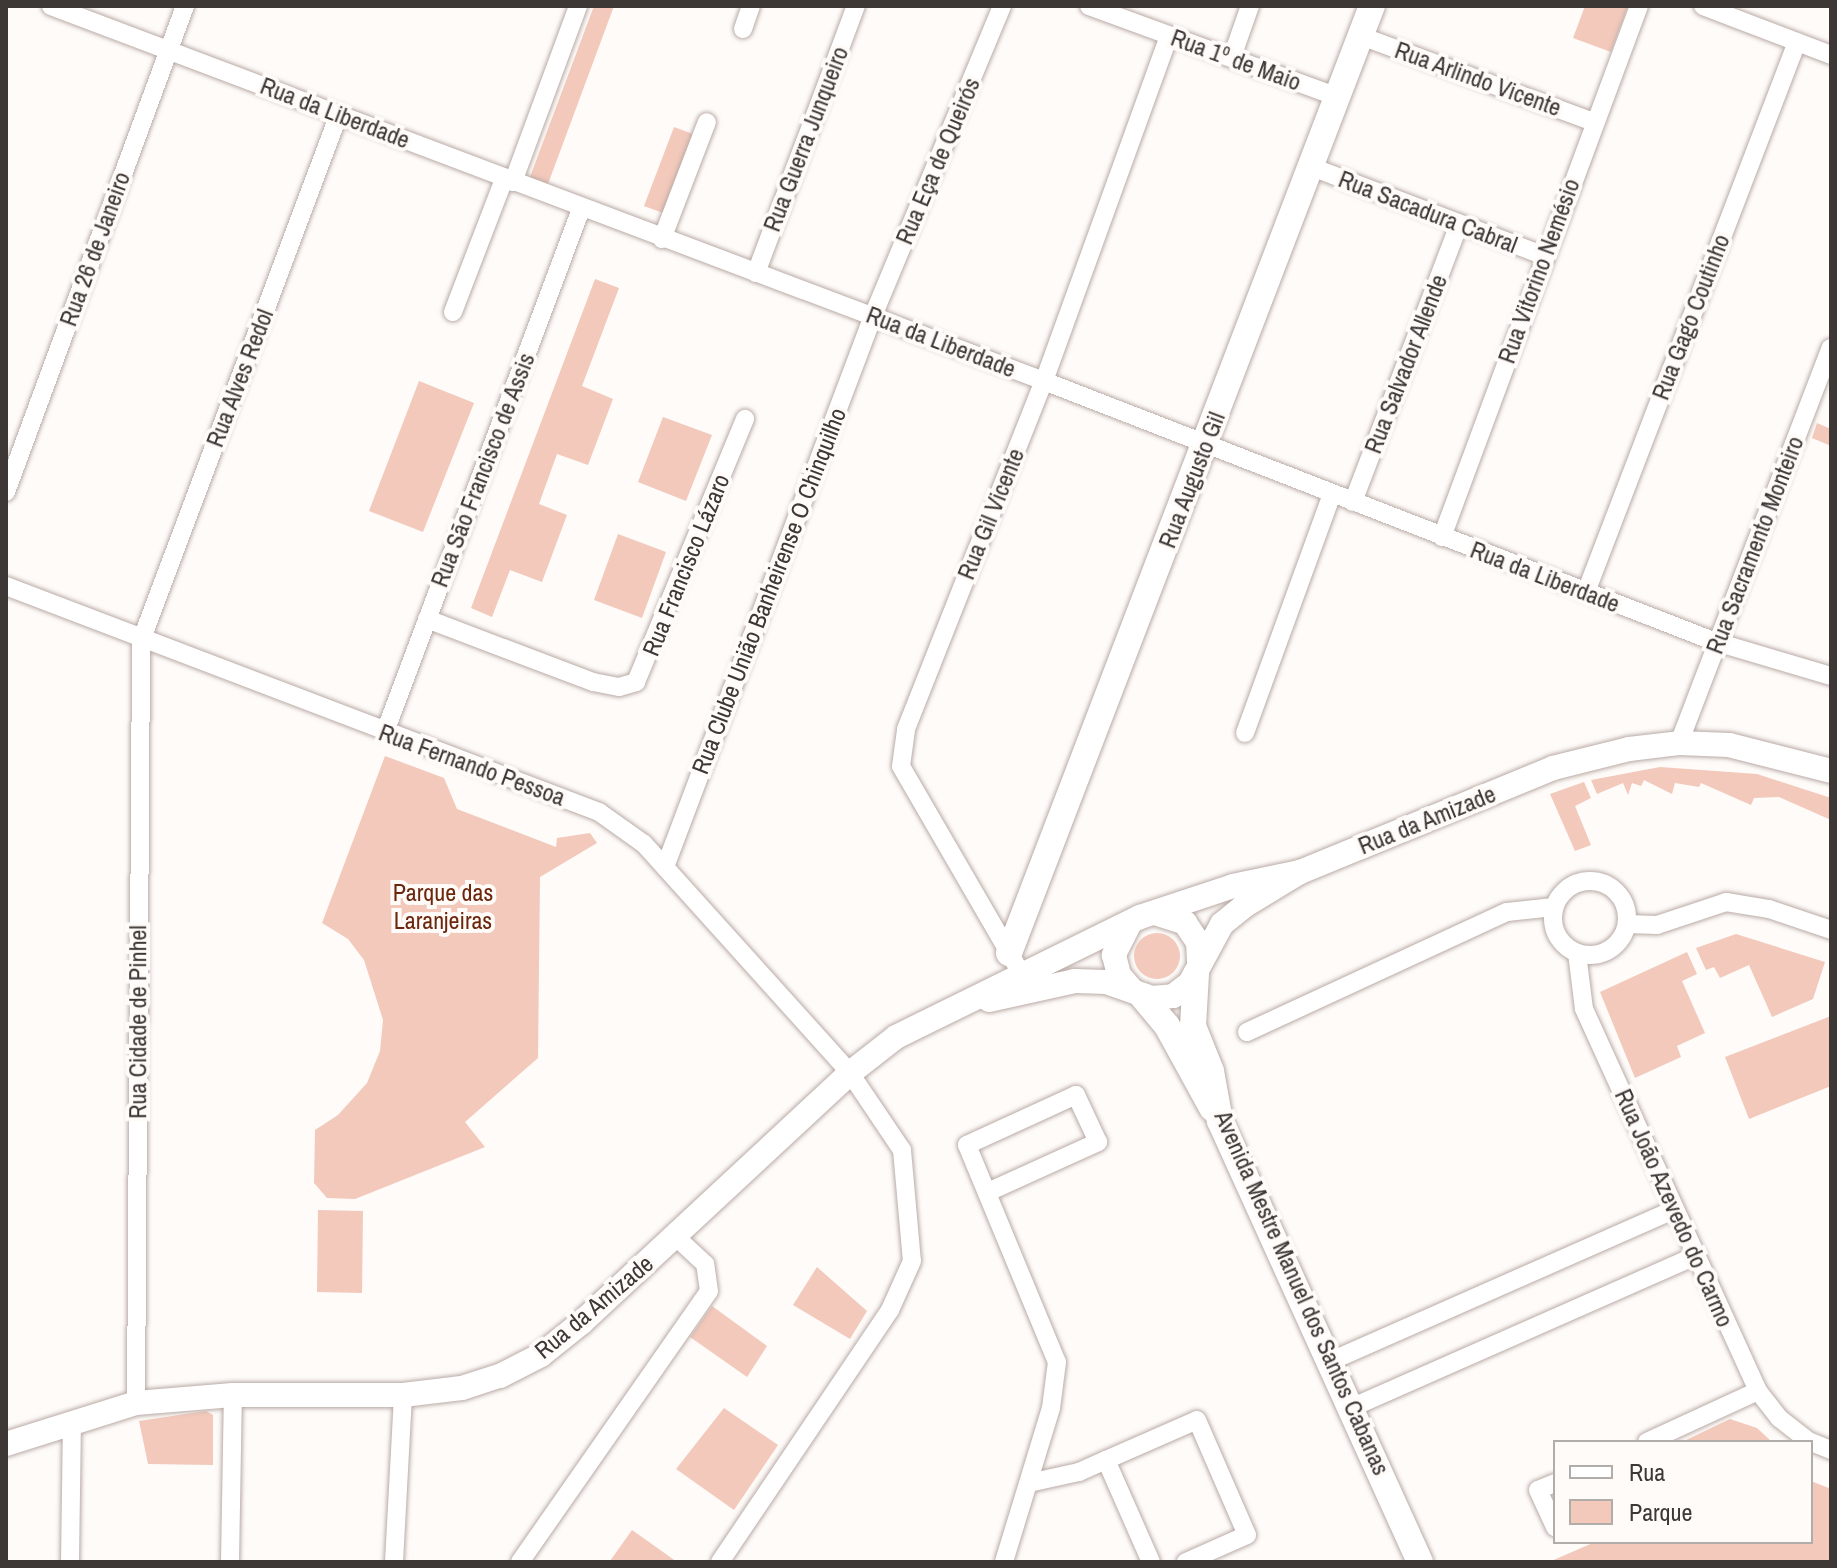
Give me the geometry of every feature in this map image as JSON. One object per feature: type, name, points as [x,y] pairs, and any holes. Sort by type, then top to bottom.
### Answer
[{"type":"main road","name":"Rua Augusto Gil","points":[[1015,964],[1205,446],[1372,6]]},
{"type":"main road","name":"Avenida Mestre Manuel dos Santos Cabanas","points":[[1198,969],[1193,1026],[1211,1071],[1220,1121],[1353,1407],[1420,1562]]},
{"type":"main road","points":[[1138,993],[1167,1026],[1220,1121]]},
{"type":"street","name":"Rua da Liberdade","points":[[51,6],[581,209],[1044,381],[1716,642],[1831,676]]},
{"type":"street","name":"Rua 26 de Janeiro","points":[[6,492],[185,6]]},
{"type":"street","points":[[453,312],[578,6]]},
{"type":"street","points":[[743,29],[751,6]]},
{"type":"street","name":"Rua Guerra Junqueiro","points":[[756,273],[856,6]]},
{"type":"street","name":"Rua Eça de Queirós","points":[[873,316],[1002,6]]},
{"type":"street","name":"Rua 1º de Maio","points":[[1089,6],[1338,97]]},
{"type":"street","points":[[1232,57],[1250,6]]},
{"type":"street","name":"Rua Vitorino Nemésio","points":[[1442,537],[1639,6]]},
{"type":"street","points":[[1703,6],[1831,55]]},
{"type":"street","name":"Rua Gil Vicente","points":[[1015,964],[901,766],[906,729],[1044,381],[1169,36]]},
{"type":"street","name":"Rua Arlindo Vicente","points":[[1361,36],[1594,122]]},
{"type":"street","name":"Rua Gago Coutinho","points":[[1586,592],[1797,42]]},
{"type":"street","name":"Rua Alves Redol","points":[[141,641],[339,114]]},
{"type":"street","points":[[662,239],[707,122]]},
{"type":"street","name":"Rua Sacadura Cabral","points":[[1312,167],[1545,256]]},
{"type":"street","name":"Rua São Francisco de Assis","points":[[385,732],[581,209]]},
{"type":"street","name":"Rua Salvador Allende","points":[[1353,502],[1459,225]]},
{"type":"street","name":"Rua Clube União Banheirense O Chinquilho","points":[[665,867],[873,316]]},
{"type":"street","name":"Rua Sacramento Monteiro","points":[[1679,743],[1831,348]]},
{"type":"street","name":"Rua Francisco Lázaro","points":[[427,619],[593,682],[619,687],[636,682],[745,419]]},
{"type":"street","points":[[1245,733],[1332,494]]},
{"type":"street","name":"Rua Fernando Pessoa","points":[[6,586],[141,641],[599,812],[665,867],[850,1073],[902,1150],[912,1261],[890,1310],[720,1562]]},
{"type":"street","name":"Rua Cidade de Pinhel","points":[[136,1403],[141,641]]},
{"type":"street","name":"Rua da Amizade","points":[[6,1444],[136,1403],[233,1395],[403,1395],[462,1388],[541,1355],[676,1237],[850,1073],[896,1037],[961,1006],[1015,964],[1233,886],[1300,872],[1553,768],[1629,749],[1679,743],[1729,745],[1831,771]]},
{"type":"street","name":"Rua da Amizade","points":[[961,1006],[1075,981],[1106,982],[1138,993],[1173,996],[1198,969],[1222,924],[1300,872]]},
{"type":"street","points":[[1574,883],[1606,883],[1619,893],[1627,924],[1609,950],[1577,953],[1556,935],[1554,907],[1574,883]]},
{"type":"street","points":[[1627,924],[1657,925],[1726,902],[1769,909],[1831,930]]},
{"type":"street","points":[[1247,1032],[1507,912],[1554,907]]},
{"type":"street","points":[[1138,993],[1119,975],[1114,955],[1140,918],[1185,923],[1198,942],[1198,969]]},
{"type":"street","name":"Rua João Azevedo do Carmo","points":[[1577,953],[1584,1009],[1758,1391],[1779,1418],[1807,1440]]},
{"type":"street","points":[[988,1192],[1098,1142],[1076,1095],[967,1145],[1057,1362],[1057,1385],[1004,1562]]},
{"type":"street","points":[[1331,1361],[1675,1209]]},
{"type":"street","points":[[520,1562],[709,1291],[705,1264],[676,1237]]},
{"type":"street","points":[[1353,1407],[1697,1255]]},
{"type":"street","points":[[1651,1440],[1758,1391]]},
{"type":"street","points":[[230,1562],[233,1395]]},
{"type":"street","points":[[394,1562],[403,1395]]},
{"type":"street","points":[[1029,1483],[1079,1472],[1197,1420],[1247,1535],[1186,1562]]},
{"type":"street","points":[[70,1562],[72,1422]]},
{"type":"street","points":[[1106,1460],[1151,1562]]},
{"type":"street","points":[[1553,1484],[1538,1490],[1553,1523]]},
{"type":"green space","points":[[594,6],[614,6],[548,184],[530,177]]},
{"type":"green space","points":[[1585,6],[1628,6],[1611,52],[1573,38]]},
{"type":"green space","points":[[674,127],[693,134],[663,213],[644,206]]},
{"type":"green space","points":[[595,279],[619,288],[582,386],[613,399],[588,465],[557,454],[539,504],[567,515],[542,582],[510,570],[492,617],[471,608]]},
{"type":"green space","points":[[419,381],[474,403],[423,532],[369,511]]},
{"type":"green space","points":[[663,417],[712,435],[686,501],[638,482]]},
{"type":"green space","points":[[1817,423],[1831,429],[1831,446],[1812,438]]},
{"type":"green space","points":[[618,534],[666,552],[642,618],[594,600]]},
{"type":"green space","name":"Parque das Laranjeiras","points":[[385,756],[444,778],[457,809],[556,847],[557,838],[590,833],[597,843],[540,877],[538,1058],[465,1122],[485,1147],[355,1199],[327,1198],[314,1183],[315,1130],[338,1115],[367,1083],[380,1051],[383,1020],[364,960],[348,939],[322,923]]},
{"type":"green space","points":[[1660,767],[1757,774],[1831,798],[1831,820],[1779,797],[1754,798],[1751,805],[1701,783],[1699,787],[1675,783],[1672,794],[1644,780],[1641,786],[1632,783],[1628,795],[1623,783],[1597,794],[1591,780]]},
{"type":"green space","points":[[1584,782],[1591,798],[1575,806],[1591,845],[1575,851],[1550,794]]},
{"type":"green space","points":[[1157,933],[1173,940],[1180,956],[1173,972],[1157,979],[1141,972],[1134,956],[1141,940]]},
{"type":"green space","points":[[1736,934],[1825,962],[1813,999],[1772,1017],[1749,965],[1720,978],[1714,967],[1706,970],[1696,948]]},
{"type":"green space","points":[[1687,952],[1697,974],[1682,981],[1705,1033],[1677,1046],[1681,1057],[1635,1078],[1600,992]]},
{"type":"green space","points":[[1831,1016],[1831,1086],[1749,1119],[1725,1057]]},
{"type":"green space","points":[[318,1210],[363,1211],[362,1293],[317,1292]]},
{"type":"green space","points":[[817,1267],[867,1311],[850,1339],[793,1305]]},
{"type":"green space","points":[[712,1306],[767,1346],[747,1377],[690,1337]]},
{"type":"green space","points":[[724,1408],[778,1445],[734,1510],[676,1469]]},
{"type":"green space","points":[[206,1411],[213,1415],[213,1465],[148,1464],[139,1421]]},
{"type":"green space","points":[[1730,1419],[1757,1428],[1770,1440],[1686,1440]]},
{"type":"green space","points":[[1813,1482],[1831,1489],[1831,1562],[1549,1562],[1590,1544],[1813,1544]]},
{"type":"green space","points":[[632,1530],[649,1542],[677,1562],[610,1561]]}]
